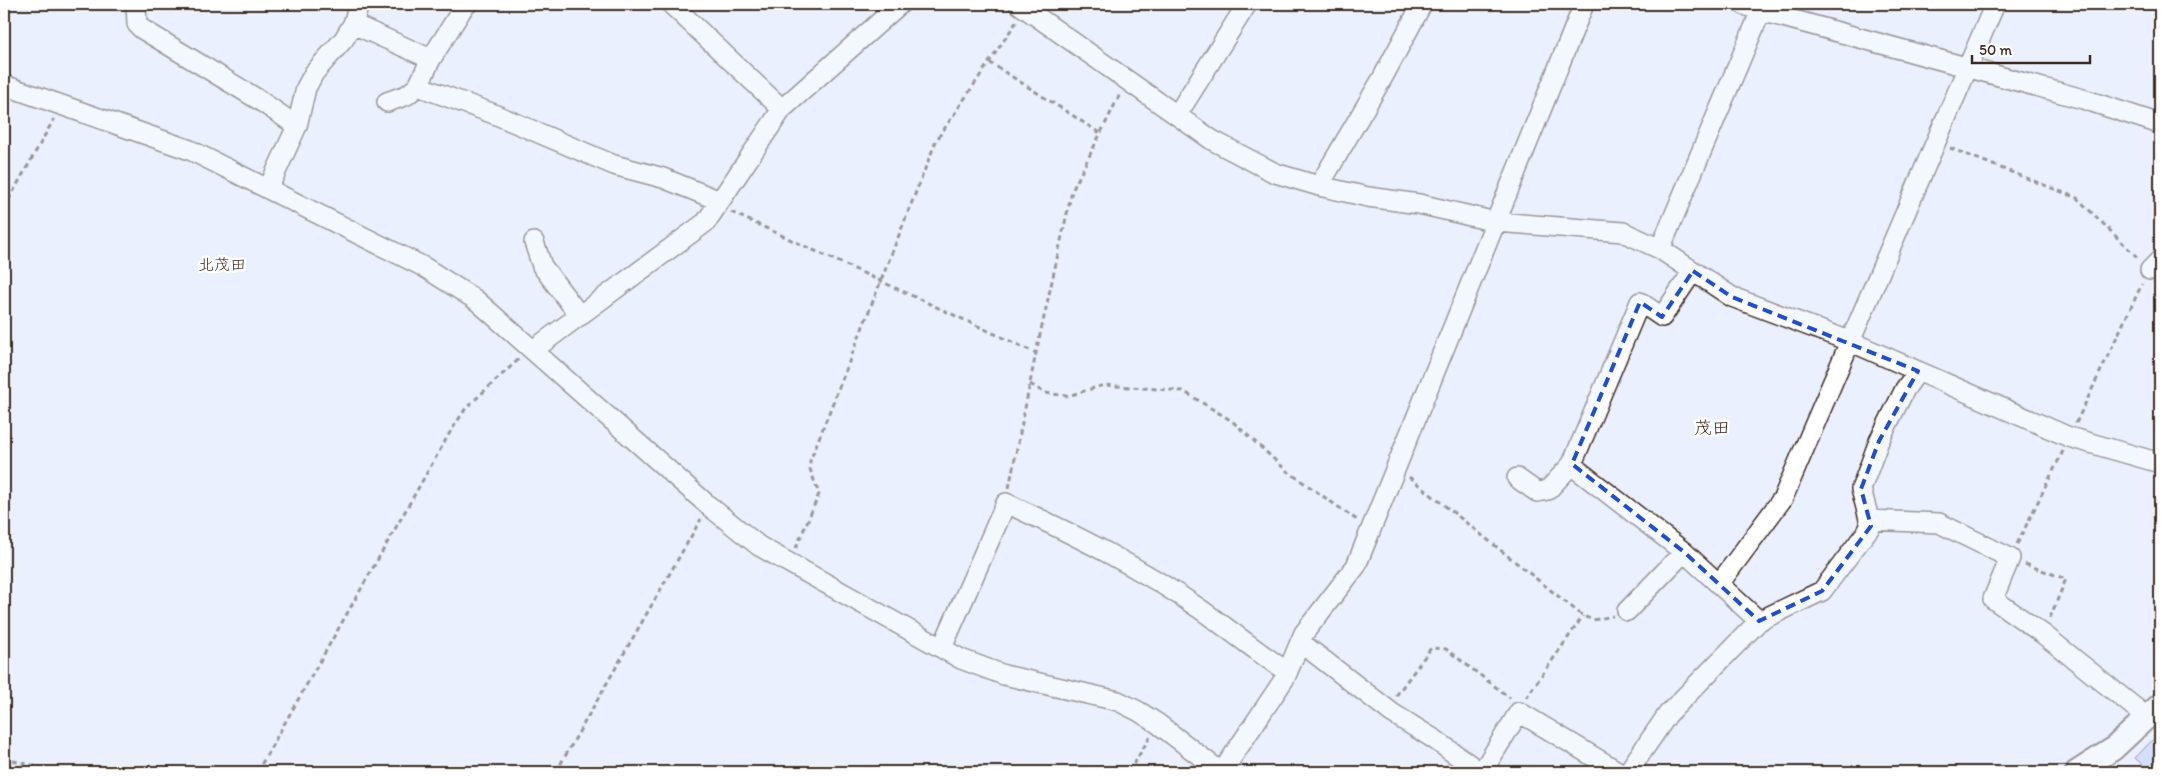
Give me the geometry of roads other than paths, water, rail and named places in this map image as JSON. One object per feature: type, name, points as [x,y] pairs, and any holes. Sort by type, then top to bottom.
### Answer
[{"type":"main road","points":[[2077,772],[2113,749],[2154,712]]},
{"type":"street","points":[[136,4],[137,24],[142,29],[259,100],[297,126]]},
{"type":"street","points":[[268,189],[297,126],[306,88],[314,73],[344,38],[353,24],[360,4]]},
{"type":"street","points":[[387,102],[407,95],[418,86],[431,60],[467,4]]},
{"type":"street","points":[[671,4],[782,109]]},
{"type":"street","points":[[533,350],[706,222],[782,109],[900,4]]},
{"type":"street","points":[[1178,116],[1247,4]]},
{"type":"street","points":[[1319,186],[1383,77],[1422,4]]},
{"type":"street","points":[[4,85],[190,150],[431,272],[476,300],[709,506],[760,546],[961,659],[1004,675],[1118,701],[1157,723],[1222,772],[1287,672],[1304,632],[1356,566],[1584,4]]},
{"type":"street","points":[[1742,4],[1762,8],[1967,69],[2083,99],[2160,124]]},
{"type":"street","points":[[1719,584],[1783,498],[1995,4]]},
{"type":"street","points":[[1022,6],[1212,140],[1274,173],[1368,197],[1419,204],[1496,222],[1623,232],[1660,249],[1732,297],[1849,341],[2069,437],[2160,463]]},
{"type":"street","points":[[1660,249],[1762,8]]},
{"type":"street","points":[[353,24],[431,60]]},
{"type":"street","points":[[418,86],[494,114],[614,165],[663,178],[719,203]]},
{"type":"street","points":[[534,242],[542,266],[580,316]]},
{"type":"street","points":[[1517,478],[1537,492],[1548,490],[1572,464],[1640,302],[1662,318],[1693,271]]},
{"type":"street","points":[[1628,772],[1668,714],[1759,621],[1822,591],[1871,526],[1861,489],[1879,441],[1905,389],[1918,371]]},
{"type":"street","points":[[1572,464],[1684,552],[1759,621]]},
{"type":"street","points":[[942,648],[1006,503],[1081,538],[1168,589],[1200,609],[1243,642],[1287,672]]},
{"type":"street","points":[[1869,520],[1939,523],[2010,558],[1993,599],[2154,712]]},
{"type":"street","points":[[1627,611],[1684,552]]},
{"type":"street","points":[[1300,642],[1387,708],[1481,772],[1520,709],[1619,772]]},
{"type":"district","name":"北茂田","points":[[222,264]]},
{"type":"district","name":"茂田","points":[[1712,428]]}]
